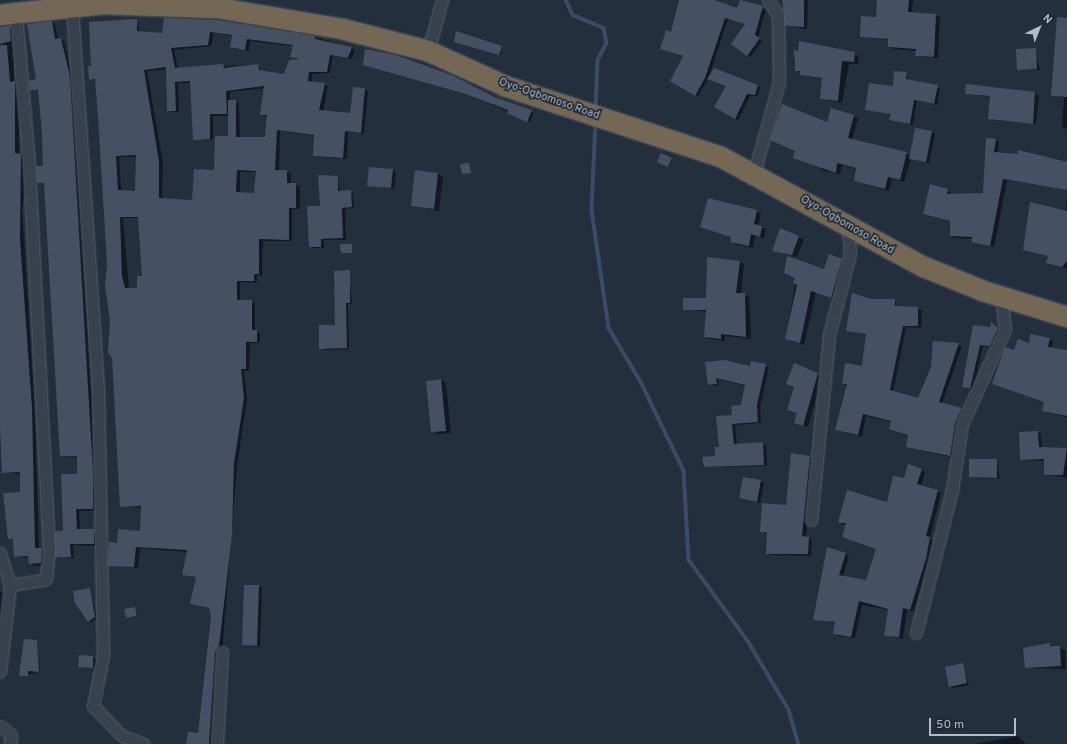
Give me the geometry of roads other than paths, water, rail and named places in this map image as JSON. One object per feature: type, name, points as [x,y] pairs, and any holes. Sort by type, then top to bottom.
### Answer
[{"type":"highway","name":"Oyo-Ogbomoso Road","points":[[8,14],[72,7],[157,4],[218,8],[342,29],[428,51],[505,86],[676,141],[754,173],[924,267],[1001,298],[1067,317]]},
{"type":"street","points":[[428,51],[442,0]]},
{"type":"street","points":[[754,173],[779,82],[778,15],[768,0]]},
{"type":"street","points":[[72,7],[98,388],[103,656],[93,706],[122,735],[144,744]]},
{"type":"street","points":[[8,14],[28,154],[49,549],[46,579],[10,585]]},
{"type":"street","points":[[811,520],[829,334],[850,254],[848,226]]},
{"type":"street","points":[[916,633],[952,490],[962,424],[1005,330],[1001,298]]},
{"type":"street","points":[[0,553],[10,585],[0,671]]},
{"type":"street","points":[[217,744],[222,652]]},
{"type":"street","points":[[0,726],[11,735],[10,744]]},
{"type":"waterway","points":[[566,0],[573,15],[604,28],[607,43],[598,61],[596,109]]},
{"type":"waterway","points":[[596,121],[592,210],[609,328],[641,382],[684,471],[689,560],[748,641],[789,710],[799,744]]}]
